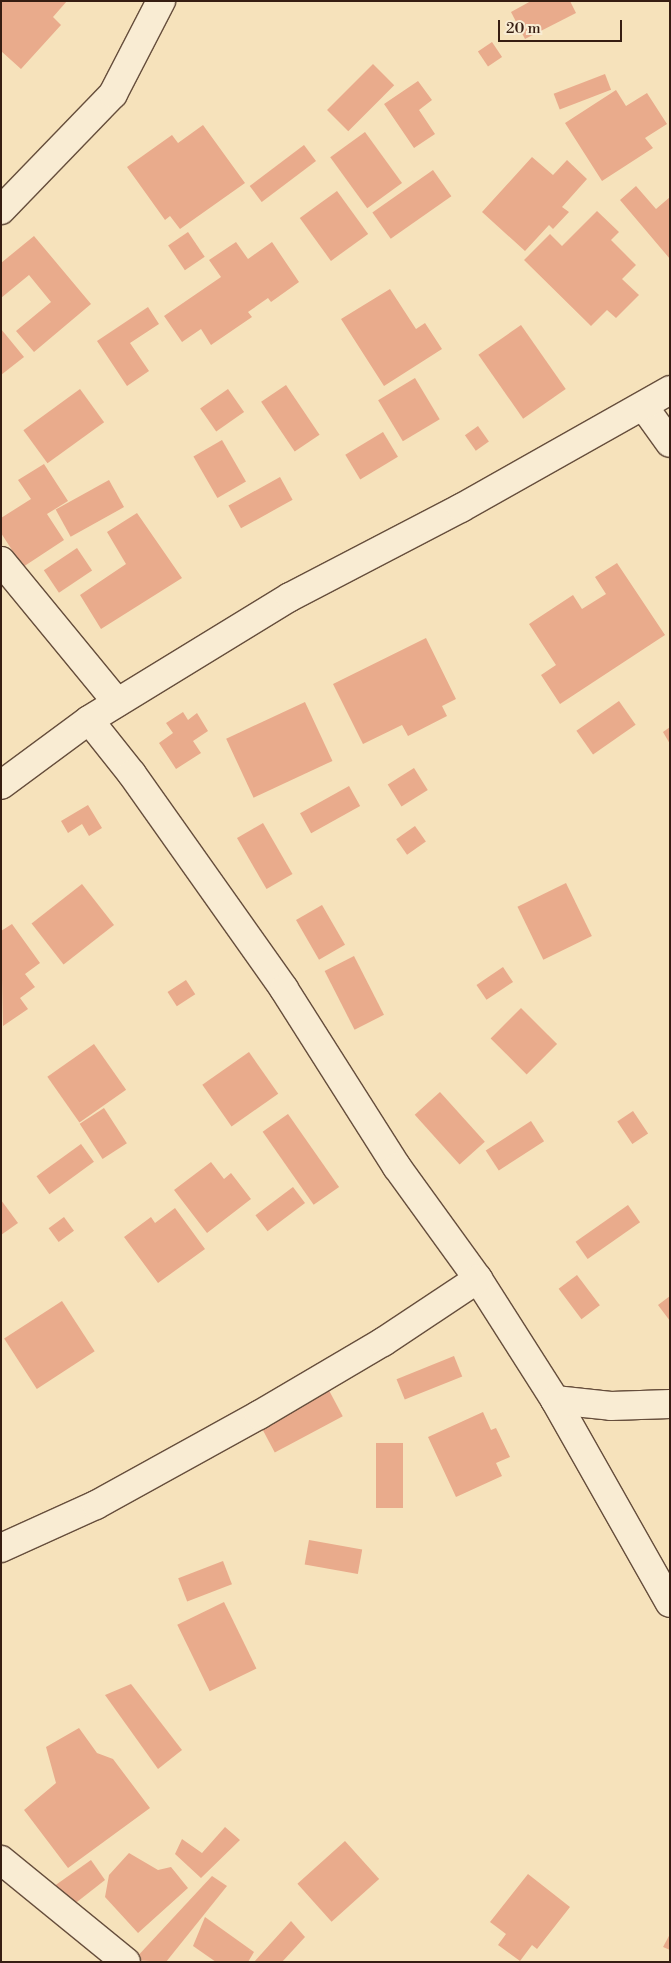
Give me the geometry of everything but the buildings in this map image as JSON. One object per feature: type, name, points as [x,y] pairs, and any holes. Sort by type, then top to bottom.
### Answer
[{"type":"street","points":[[1,210],[113,94],[161,1]]},
{"type":"street","points":[[1,785],[116,702],[290,597],[644,407],[670,390]]},
{"type":"street","points":[[644,407],[670,443]]},
{"type":"street","points":[[1,561],[116,702]]},
{"type":"street","points":[[89,720],[132,774],[284,989],[397,1167],[478,1279],[555,1400],[670,1603]]},
{"type":"street","points":[[1,1548],[96,1505],[259,1415],[383,1342],[478,1279]]},
{"type":"street","points":[[555,1400],[611,1406],[670,1404]]},
{"type":"street","points":[[1,1860],[126,1962]]}]
